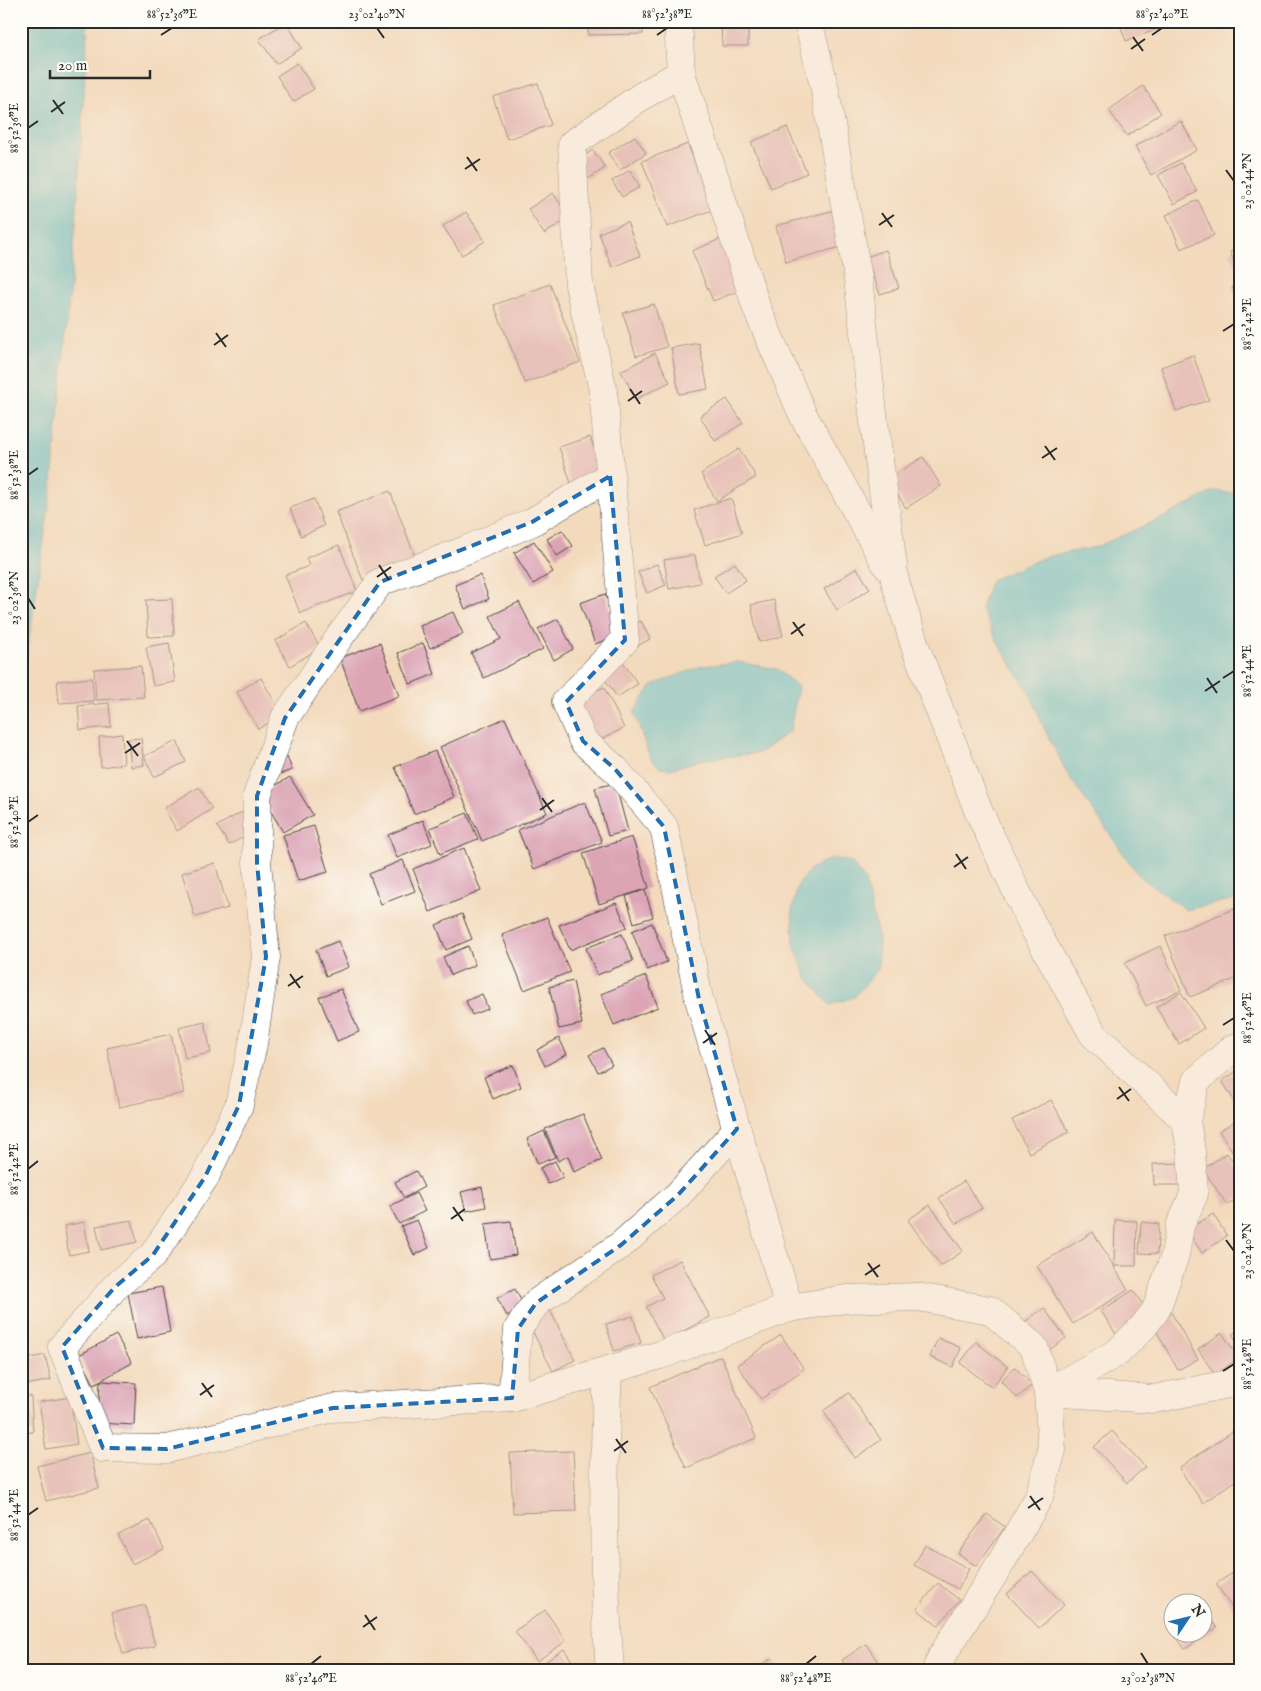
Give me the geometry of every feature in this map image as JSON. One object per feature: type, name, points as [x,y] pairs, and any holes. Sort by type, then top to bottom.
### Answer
[{"type":"street","points":[[678,21],[681,73],[757,310],[803,415],[895,581]]},
{"type":"street","points":[[808,21],[824,85],[858,278],[874,422],[895,581],[915,646],[978,810],[1033,926],[1093,1034],[1186,1120]]},
{"type":"street","points":[[681,73],[642,96],[572,144],[579,285],[603,390],[625,640],[566,702],[583,740],[616,769],[664,827],[699,999],[789,1308]]},
{"type":"street","points":[[610,476],[532,522],[466,550],[380,582],[341,635],[285,718],[257,796],[257,862],[266,957],[253,1044],[239,1106],[205,1177],[153,1255],[115,1287],[62,1347],[102,1448],[166,1449],[333,1408],[512,1398],[660,1355],[789,1308],[848,1299],[918,1297],[990,1310],[1034,1347],[1048,1392],[1052,1450],[1039,1497],[1002,1561],[942,1656],[936,1670]]},
{"type":"street","points":[[1048,1392],[1118,1352],[1143,1327],[1156,1310],[1175,1255],[1180,1226],[1194,1194],[1191,1151],[1186,1120],[1196,1081],[1231,1050],[1240,1046]]},
{"type":"street","points":[[512,1398],[518,1330],[536,1303],[621,1245],[678,1195],[737,1129]]},
{"type":"street","points":[[608,1370],[604,1448],[605,1563],[610,1670]]},
{"type":"street","points":[[1048,1392],[1154,1399],[1233,1383],[1240,1378]]},
{"type":"highlighted area","points":[[610,476],[625,640],[566,702],[583,741],[615,769],[664,827],[699,999],[737,1129],[678,1195],[621,1245],[536,1303],[518,1329],[512,1398],[333,1408],[167,1449],[103,1448],[62,1347],[115,1287],[153,1255],[205,1177],[239,1105],[266,957],[257,863],[257,796],[285,718],[380,582],[532,522]]},
{"type":"water","points":[[21,21],[88,21],[76,223],[51,492],[21,695]]},
{"type":"water","points":[[1214,491],[1240,494],[1240,898],[1186,910],[1139,876],[1068,775],[1044,728],[1032,698],[996,639],[981,608],[991,580],[1045,557],[1096,547],[1162,518]]},
{"type":"water","points":[[738,662],[777,669],[798,687],[790,731],[759,753],[705,759],[670,769],[660,768],[650,758],[634,712],[651,687],[702,666]]},
{"type":"water","points":[[833,858],[851,862],[865,881],[879,940],[878,969],[854,997],[830,1005],[807,978],[794,945],[792,911],[798,885],[810,869]]},
{"type":"building","points":[[588,21],[643,21],[643,34],[588,35]]},
{"type":"building","points":[[721,21],[748,21],[748,46],[722,46]]},
{"type":"building","points":[[1119,21],[1171,21],[1172,24],[1126,41]]},
{"type":"building","points":[[286,22],[302,48],[276,64],[259,39]]},
{"type":"building","points":[[297,63],[314,89],[293,102],[277,76]]},
{"type":"building","points":[[538,83],[551,125],[507,139],[493,97]]},
{"type":"building","points":[[1143,86],[1161,113],[1127,136],[1109,110]]},
{"type":"building","points":[[1181,121],[1197,150],[1151,175],[1135,146]]},
{"type":"building","points":[[787,127],[807,173],[771,188],[751,142]]},
{"type":"building","points":[[635,136],[646,153],[620,170],[608,153]]},
{"type":"building","points":[[688,144],[712,210],[667,227],[642,161]]},
{"type":"building","points":[[593,150],[605,168],[588,179],[576,161]]},
{"type":"building","points":[[1181,163],[1197,192],[1174,204],[1158,175]]},
{"type":"building","points":[[630,170],[640,187],[622,197],[612,181]]},
{"type":"building","points":[[553,193],[569,218],[544,234],[528,209]]},
{"type":"building","points":[[1198,200],[1214,235],[1181,249],[1166,215]]},
{"type":"building","points":[[838,209],[848,245],[786,262],[776,226]]},
{"type":"building","points":[[466,212],[485,241],[462,255],[443,226]]},
{"type":"building","points":[[627,222],[640,256],[612,267],[599,233]]},
{"type":"building","points":[[725,237],[746,288],[713,301],[692,251]]},
{"type":"building","points":[[1240,248],[1240,276],[1230,252]]},
{"type":"building","points":[[886,250],[899,288],[880,294],[866,257]]},
{"type":"building","points":[[550,284],[580,362],[525,383],[494,305]]},
{"type":"building","points":[[1240,284],[1240,306],[1232,287]]},
{"type":"building","points":[[654,304],[667,347],[636,356],[623,313]]},
{"type":"building","points":[[699,343],[708,389],[679,394],[671,348]]},
{"type":"building","points":[[655,353],[670,382],[636,399],[621,371]]},
{"type":"building","points":[[1193,355],[1209,400],[1176,411],[1161,367]]},
{"type":"building","points":[[727,399],[743,423],[715,441],[700,416]]},
{"type":"building","points":[[590,437],[604,476],[572,486],[559,447]]},
{"type":"building","points":[[739,449],[756,477],[717,501],[701,474]]},
{"type":"building","points":[[923,457],[941,486],[906,508],[888,479]]},
{"type":"building","points":[[390,491],[416,559],[363,580],[336,512]]},
{"type":"building","points":[[731,498],[742,533],[705,545],[694,510]]},
{"type":"building","points":[[314,499],[324,526],[301,536],[290,508]]},
{"type":"building","points":[[562,530],[573,546],[557,556],[547,539]]},
{"type":"building","points":[[534,541],[553,572],[533,584],[514,553]]},
{"type":"building","points":[[339,545],[357,591],[300,613],[285,575],[309,566],[306,558]]},
{"type":"building","points":[[695,555],[700,583],[669,589],[664,560]]},
{"type":"building","points":[[735,563],[746,580],[726,593],[714,576]]},
{"type":"building","points":[[657,564],[666,585],[647,593],[638,572]]},
{"type":"building","points":[[857,568],[870,589],[837,610],[824,589]]},
{"type":"building","points":[[480,575],[489,599],[465,609],[455,585]]},
{"type":"building","points":[[605,594],[620,635],[595,644],[580,603]]},
{"type":"building","points":[[172,599],[174,636],[148,637],[146,600]]},
{"type":"building","points":[[774,600],[783,636],[759,642],[751,605]]},
{"type":"building","points":[[519,602],[543,649],[484,678],[471,653],[501,639],[490,616]]},
{"type":"building","points":[[453,612],[463,634],[430,648],[420,626]]},
{"type":"building","points":[[558,619],[573,649],[554,660],[538,629]]},
{"type":"building","points":[[641,621],[650,639],[635,647],[626,628]]},
{"type":"building","points":[[306,623],[320,648],[290,666],[275,641]]},
{"type":"building","points":[[169,643],[175,682],[153,686],[146,647]]},
{"type":"building","points":[[380,643],[399,696],[359,711],[340,658]]},
{"type":"building","points":[[423,643],[435,674],[410,684],[398,653]]},
{"type":"building","points":[[622,661],[638,684],[617,697],[602,675]]},
{"type":"building","points":[[141,666],[144,697],[96,700],[94,669]]},
{"type":"building","points":[[92,678],[94,701],[59,703],[57,681]]},
{"type":"building","points":[[261,678],[282,715],[258,729],[237,692]]},
{"type":"building","points":[[604,687],[624,728],[598,741],[578,699]]},
{"type":"building","points":[[109,703],[111,727],[80,730],[78,706]]},
{"type":"building","points":[[505,718],[547,813],[482,841],[440,747]]},
{"type":"building","points":[[122,734],[124,764],[101,767],[99,737]]},
{"type":"building","points":[[141,738],[144,765],[131,767],[128,739]]},
{"type":"building","points":[[177,741],[186,762],[154,777],[144,756]]},
{"type":"building","points":[[435,751],[454,797],[414,814],[395,767]]},
{"type":"building","points":[[287,756],[292,770],[275,776],[271,761]]},
{"type":"building","points":[[290,777],[313,815],[283,832],[261,794]]},
{"type":"building","points":[[615,783],[628,831],[608,836],[595,788]]},
{"type":"building","points":[[199,787],[212,809],[177,831],[164,808]]},
{"type":"building","points":[[585,802],[602,842],[534,869],[518,830]]},
{"type":"building","points":[[242,812],[254,831],[229,845],[217,826]]},
{"type":"building","points":[[467,813],[478,839],[440,854],[430,828]]},
{"type":"building","points":[[423,820],[432,844],[397,858],[388,835]]},
{"type":"building","points":[[314,826],[328,872],[298,881],[283,835]]},
{"type":"building","points":[[632,837],[649,888],[599,904],[583,853]]},
{"type":"building","points":[[464,848],[481,891],[430,912],[413,869]]},
{"type":"building","points":[[403,860],[415,891],[381,904],[369,874]]},
{"type":"building","points":[[215,863],[228,908],[195,917],[182,873]]},
{"type":"building","points":[[645,890],[653,917],[634,923],[626,896]]},
{"type":"building","points":[[616,903],[627,927],[570,950],[559,925]]},
{"type":"building","points":[[1234,909],[1240,923],[1240,977],[1190,997],[1165,936]]},
{"type":"building","points":[[462,914],[472,939],[446,950],[436,925]]},
{"type":"building","points":[[547,917],[570,972],[524,990],[502,935]]},
{"type":"building","points":[[652,923],[667,962],[647,970],[632,931]]},
{"type":"building","points":[[622,934],[633,961],[597,975],[586,948]]},
{"type":"building","points":[[338,941],[349,967],[326,976],[316,950]]},
{"type":"building","points":[[468,946],[475,965],[451,975],[443,957]]},
{"type":"building","points":[[1160,946],[1181,990],[1146,1006],[1125,963]]},
{"type":"building","points":[[646,976],[658,1007],[614,1025],[601,994]]},
{"type":"building","points":[[573,981],[582,1024],[559,1029],[549,987]]},
{"type":"building","points":[[341,989],[359,1032],[337,1041],[319,997]]},
{"type":"building","points":[[1181,992],[1204,1028],[1179,1044],[1156,1007]]},
{"type":"building","points":[[482,994],[488,1009],[472,1015],[466,1001]]},
{"type":"building","points":[[205,1022],[211,1053],[185,1058],[179,1028]]},
{"type":"building","points":[[171,1034],[184,1093],[119,1107],[107,1048]]},
{"type":"building","points":[[559,1038],[567,1054],[545,1066],[537,1050]]},
{"type":"building","points":[[603,1048],[612,1065],[598,1072],[589,1055]]},
{"type":"building","points":[[513,1065],[521,1087],[493,1099],[484,1077]]},
{"type":"building","points":[[1240,1069],[1240,1103],[1237,1105],[1222,1081]]},
{"type":"building","points":[[1051,1100],[1069,1132],[1029,1153],[1012,1120]]},
{"type":"building","points":[[583,1114],[602,1160],[574,1172],[568,1156],[558,1161],[545,1129]]},
{"type":"building","points":[[1240,1118],[1240,1162],[1219,1131]]},
{"type":"building","points":[[544,1131],[555,1157],[538,1164],[527,1139]]},
{"type":"building","points":[[1227,1153],[1240,1172],[1240,1196],[1227,1205],[1203,1169]]},
{"type":"building","points":[[555,1161],[563,1177],[548,1184],[540,1168]]},
{"type":"building","points":[[1183,1163],[1184,1185],[1154,1185],[1153,1164]]},
{"type":"building","points":[[416,1171],[424,1187],[404,1198],[395,1182]]},
{"type":"building","points":[[964,1181],[982,1208],[956,1224],[939,1198]]},
{"type":"building","points":[[482,1187],[486,1207],[466,1211],[461,1192]]},
{"type":"building","points":[[416,1193],[425,1211],[399,1224],[390,1206]]},
{"type":"building","points":[[930,1205],[963,1251],[941,1266],[908,1220]]},
{"type":"building","points":[[1213,1214],[1227,1236],[1202,1253],[1187,1230]]},
{"type":"building","points":[[132,1220],[137,1242],[101,1250],[96,1226]]},
{"type":"building","points":[[417,1220],[429,1248],[414,1255],[401,1226]]},
{"type":"building","points":[[1115,1220],[1137,1221],[1136,1266],[1114,1266]]},
{"type":"building","points":[[511,1221],[516,1255],[490,1259],[485,1224]]},
{"type":"building","points":[[84,1222],[89,1251],[69,1255],[64,1226]]},
{"type":"building","points":[[1141,1222],[1159,1224],[1157,1254],[1139,1253]]},
{"type":"building","points":[[1093,1232],[1128,1290],[1073,1324],[1037,1266]]},
{"type":"building","points":[[680,1260],[710,1317],[664,1341],[646,1307],[663,1298],[651,1275]]},
{"type":"building","points":[[162,1287],[170,1332],[137,1339],[128,1293]]},
{"type":"building","points":[[515,1289],[524,1306],[507,1316],[497,1298]]},
{"type":"building","points":[[1133,1290],[1148,1313],[1116,1334],[1101,1311]]},
{"type":"building","points":[[549,1308],[575,1360],[553,1371],[526,1319]]},
{"type":"building","points":[[1044,1308],[1066,1338],[1045,1353],[1023,1323]]},
{"type":"building","points":[[1169,1309],[1198,1359],[1178,1370],[1150,1320]]},
{"type":"building","points":[[633,1316],[641,1343],[614,1351],[606,1324]]},
{"type":"building","points":[[1240,1330],[1240,1346],[1232,1334]]},
{"type":"building","points":[[1222,1333],[1239,1358],[1215,1375],[1198,1349]]},
{"type":"building","points":[[116,1335],[132,1363],[94,1384],[79,1355]]},
{"type":"building","points":[[781,1335],[804,1369],[761,1399],[737,1365]]},
{"type":"building","points":[[938,1338],[961,1348],[953,1367],[930,1357]]},
{"type":"building","points":[[976,1342],[1008,1367],[992,1387],[960,1363]]},
{"type":"building","points":[[45,1355],[51,1380],[21,1386],[21,1360]]},
{"type":"building","points":[[721,1356],[756,1438],[686,1468],[650,1387]]},
{"type":"building","points":[[1015,1367],[1032,1385],[1017,1398],[1001,1381]]},
{"type":"building","points":[[100,1381],[136,1383],[134,1425],[98,1423]]},
{"type":"building","points":[[849,1393],[881,1440],[855,1458],[823,1411]]},
{"type":"building","points":[[21,1396],[31,1396],[33,1432],[21,1433]]},
{"type":"building","points":[[70,1397],[77,1444],[46,1449],[39,1402]]},
{"type":"building","points":[[1112,1431],[1145,1467],[1127,1483],[1094,1447]]},
{"type":"building","points":[[1233,1431],[1240,1441],[1240,1477],[1203,1503],[1179,1468]]},
{"type":"building","points":[[573,1451],[576,1511],[513,1513],[510,1453]]},
{"type":"building","points":[[90,1453],[99,1488],[46,1501],[37,1466]]},
{"type":"building","points":[[987,1514],[1005,1527],[976,1566],[958,1553]]},
{"type":"building","points":[[150,1520],[164,1549],[132,1564],[118,1535]]},
{"type":"building","points":[[925,1545],[969,1569],[958,1589],[914,1565]]},
{"type":"building","points":[[1237,1570],[1240,1574],[1240,1606],[1234,1611],[1216,1584]]},
{"type":"building","points":[[1032,1571],[1064,1605],[1039,1628],[1007,1594]]},
{"type":"building","points":[[938,1583],[959,1600],[938,1626],[917,1609]]},
{"type":"building","points":[[145,1605],[155,1646],[123,1654],[112,1613]]},
{"type":"building","points":[[545,1610],[566,1641],[537,1661],[515,1631]]},
{"type":"building","points":[[866,1644],[883,1670],[848,1670],[842,1660]]},
{"type":"building","points":[[1181,1644],[1193,1644],[1185,1649]]},
{"type":"building","points":[[564,1649],[578,1670],[540,1670],[538,1667]]},
{"type":"building","points":[[772,1658],[779,1670],[755,1670]]}]
